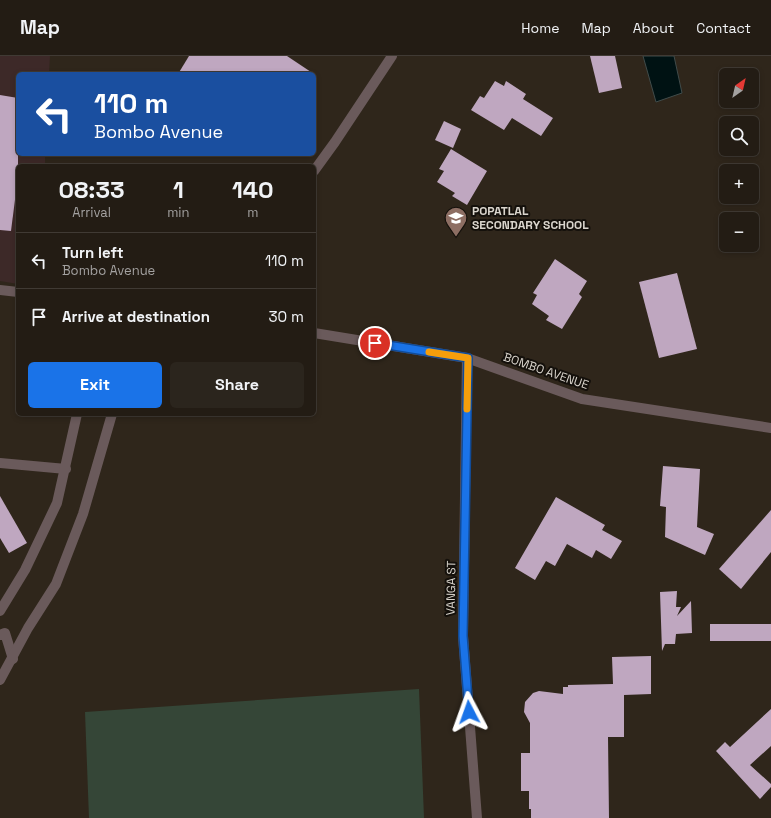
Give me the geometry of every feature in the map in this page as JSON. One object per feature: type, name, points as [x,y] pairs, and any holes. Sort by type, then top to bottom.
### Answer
[{"type":"street","points":[[316,168],[392,56]]},
{"type":"street","points":[[0,290],[16,292]]},
{"type":"street","name":"BOMBO AVENUE","points":[[316,333],[468,358],[582,399],[771,428]]},
{"type":"street","name":"VANGA ST","points":[[468,358],[463,636],[477,818]]},
{"type":"street","points":[[0,611],[25,570],[57,503],[66,469],[77,416]]},
{"type":"street","points":[[0,680],[13,659],[28,628],[56,584],[83,514],[111,416]]},
{"type":"street","points":[[0,463],[66,469]]},
{"type":"street","points":[[0,635],[5,633],[13,659]]},
{"type":"street","points":[[0,662],[13,659]]},
{"type":"shaded area","points":[[0,56],[50,56],[49,72],[16,72],[16,156],[45,156],[45,164],[16,164],[16,284],[0,281]]},
{"type":"shaded area","points":[[643,56],[674,56],[682,93],[656,102]]},
{"type":"green space","points":[[419,689],[424,818],[89,818],[85,712]]},
{"type":"building","points":[[189,56],[287,56],[311,72],[179,72]]},
{"type":"building","points":[[590,56],[615,56],[622,88],[599,93]]},
{"type":"building","points":[[495,81],[504,86],[506,81],[526,94],[523,99],[553,118],[541,136],[512,118],[504,130],[471,110],[480,96],[484,98]]},
{"type":"building","points":[[0,95],[16,98],[16,156],[18,156],[18,164],[16,164],[16,192],[11,231],[0,230]]},
{"type":"building","points":[[444,121],[461,129],[453,148],[435,140]]},
{"type":"building","points":[[451,149],[487,171],[467,205],[452,196],[455,193],[437,182],[444,171],[439,169]]},
{"type":"building","points":[[555,259],[587,281],[579,294],[582,297],[562,329],[546,320],[549,316],[532,304],[537,295],[533,293]]},
{"type":"building","points":[[677,273],[697,349],[659,358],[639,282]]},
{"type":"building","points":[[663,466],[700,469],[697,527],[714,534],[705,555],[665,537],[666,507],[660,506]]},
{"type":"building","points":[[0,496],[27,543],[9,553],[0,538]]},
{"type":"building","points":[[556,497],[605,525],[602,530],[622,541],[611,559],[596,550],[592,558],[567,544],[555,566],[546,561],[535,580],[515,568]]},
{"type":"building","points":[[771,510],[771,552],[741,589],[719,569]]},
{"type":"building","points":[[677,591],[676,607],[681,607],[677,616],[691,601],[692,633],[676,634],[675,644],[665,644],[662,651],[660,592]]},
{"type":"building","points":[[710,624],[771,624],[771,641],[710,641]]},
{"type":"building","points":[[651,656],[651,694],[624,695],[624,737],[608,737],[609,818],[531,818],[531,809],[529,809],[529,791],[521,791],[521,753],[530,753],[530,723],[524,712],[525,702],[533,693],[539,691],[563,694],[563,687],[568,687],[568,685],[613,684],[612,657]]},
{"type":"building","points":[[771,709],[771,746],[750,765],[771,784],[771,787],[760,799],[716,751],[725,742],[730,747]]},
{"type":"slow traffic","points":[[429,352],[468,358],[467,409]]},
{"type":"place","name":"POPATLAL SECONDARY SCHOOL","points":[[456,238]]},
{"type":"route","points":[[375,343],[468,358],[463,636],[469,712]]}]
